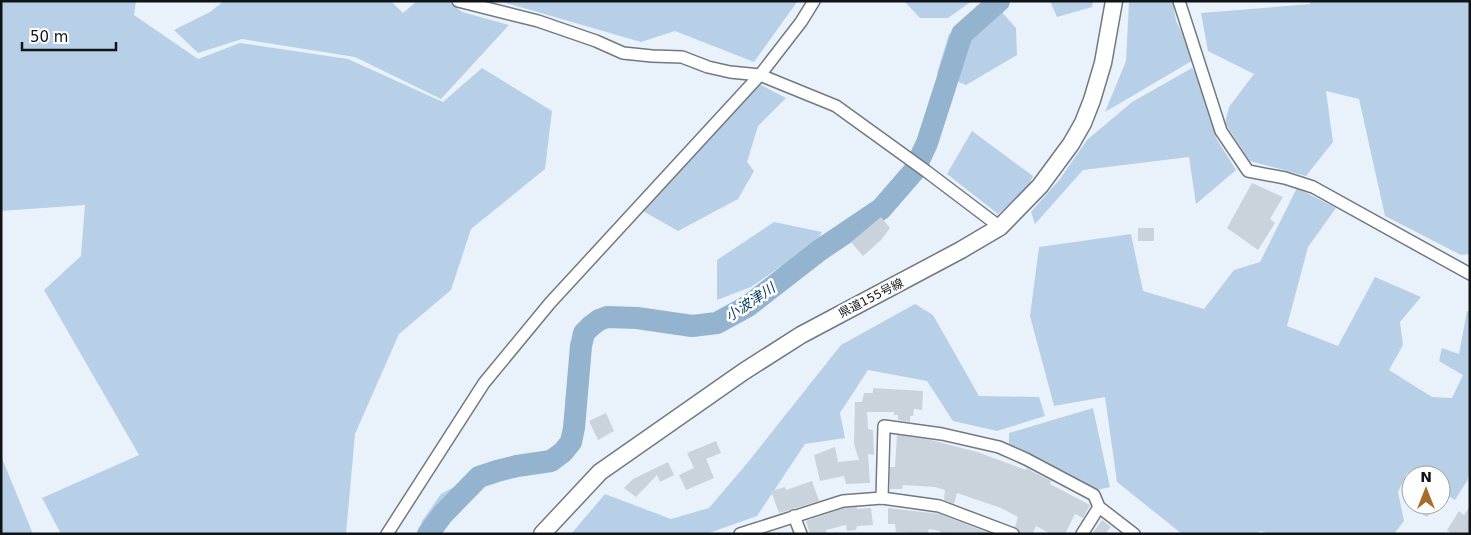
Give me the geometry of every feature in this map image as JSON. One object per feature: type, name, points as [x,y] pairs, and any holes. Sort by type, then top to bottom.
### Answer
[{"type":"main road","name":"県道155号線","points":[[542,534],[600,472],[743,372],[801,335],[961,250],[1000,227],[1045,179],[1071,144],[1083,122],[1103,63],[1114,1]]},
{"type":"street","points":[[458,1],[538,21],[596,41],[623,53],[682,57],[708,67],[730,72],[760,75],[836,106],[1000,227]]},
{"type":"street","points":[[387,534],[490,376],[550,303],[760,75],[814,1]]},
{"type":"street","points":[[1179,1],[1221,131],[1248,171],[1285,178],[1312,187],[1470,274]]},
{"type":"street","points":[[882,498],[884,426],[942,434],[999,447],[1094,495],[1099,507],[1134,534]]},
{"type":"street","points":[[740,534],[843,501],[882,498],[939,506],[1013,534]]},
{"type":"street","points":[[1082,534],[1099,507]]},
{"type":"street","points":[[794,516],[801,534]]},
{"type":"shaded area","points":[[1,1],[136,1],[134,15],[198,59],[240,43],[348,59],[443,102],[482,68],[552,111],[545,169],[471,229],[451,290],[399,334],[355,434],[346,534],[61,534],[42,498],[139,455],[44,290],[81,256],[85,205],[1,211]]},
{"type":"shaded area","points":[[224,1],[391,1],[403,13],[417,1],[448,1],[462,12],[509,25],[441,99],[355,57],[242,39],[198,53],[174,30],[210,12]]},
{"type":"shaded area","points":[[499,1],[797,2],[754,62],[675,31],[641,42]]},
{"type":"shaded area","points":[[904,1],[972,1],[948,18],[920,18]]},
{"type":"shaded area","points":[[1050,1],[1093,1],[1092,7],[1057,17]]},
{"type":"shaded area","points":[[1129,1],[1173,1],[1176,21],[1195,59],[1105,112],[1126,61]]},
{"type":"shaded area","points":[[1310,1],[1470,1],[1470,254],[1461,255],[1385,216],[1359,99],[1326,91],[1333,142],[1306,176],[1250,161],[1225,123],[1229,107],[1254,74],[1208,51],[1201,13],[1310,4]]},
{"type":"shaded area","points":[[1000,10],[1016,28],[1017,55],[966,85],[937,73],[949,34]]},
{"type":"shaded area","points":[[1192,68],[1202,84],[1216,138],[1236,170],[1196,204],[1189,157],[1083,170],[1035,224],[1031,212],[1060,179],[1087,140],[1132,102]]},
{"type":"shaded area","points":[[759,84],[786,98],[758,126],[747,162],[754,171],[738,199],[678,231],[643,211]]},
{"type":"shaded area","points":[[972,131],[1033,176],[1027,189],[998,214],[947,174]]},
{"type":"shaded area","points":[[1297,188],[1336,208],[1308,247],[1287,326],[1338,346],[1375,277],[1421,297],[1400,322],[1403,345],[1389,370],[1432,397],[1452,398],[1463,375],[1439,361],[1442,348],[1459,354],[1467,311],[1470,312],[1470,470],[1467,481],[1455,500],[1451,498],[1451,465],[1401,465],[1401,486],[1398,492],[1401,515],[1403,515],[1404,521],[1394,534],[1270,534],[1260,531],[1257,534],[1182,534],[1117,482],[1105,397],[1054,406],[1030,316],[1039,247],[1131,234],[1143,291],[1204,309],[1234,270],[1260,262]]},
{"type":"shaded area","points":[[774,222],[822,232],[816,242],[751,287],[717,300],[717,260]]},
{"type":"shaded area","points":[[915,304],[933,315],[979,396],[1039,397],[1045,416],[997,431],[953,421],[927,381],[868,370],[840,413],[845,438],[805,444],[757,516],[706,534],[571,534],[605,494],[671,519],[709,508],[749,461],[841,345]]},
{"type":"shaded area","points":[[1093,408],[1110,487],[1097,490],[1009,446],[1009,433]]},
{"type":"shaded area","points":[[1,456],[33,534],[1,534]]},
{"type":"shaded area","points":[[471,478],[479,493],[446,520],[437,534],[418,534],[422,521],[441,494]]},
{"type":"building","points":[[1252,183],[1283,197],[1270,219],[1275,223],[1258,250],[1227,228]]},
{"type":"building","points":[[881,217],[890,228],[881,240],[863,256],[851,242]]},
{"type":"building","points":[[1138,228],[1154,228],[1154,241],[1138,241]]},
{"type":"building","points":[[873,388],[923,391],[922,410],[914,409],[913,416],[910,416],[910,422],[898,420],[898,415],[894,415],[894,412],[867,412],[868,429],[873,430],[874,455],[868,454],[870,483],[846,484],[844,476],[820,481],[814,455],[835,447],[838,462],[859,460],[854,444],[855,402],[862,402],[864,393],[873,393]]},
{"type":"building","points":[[606,413],[614,431],[598,440],[589,421]]},
{"type":"building","points":[[897,435],[931,440],[977,452],[1026,470],[1026,468],[1051,481],[1050,484],[1090,505],[1083,518],[1075,514],[1065,534],[1051,534],[1036,526],[1032,534],[1020,534],[1019,530],[1015,527],[1018,517],[1001,508],[957,493],[954,504],[944,500],[945,490],[935,487],[903,485],[902,489],[890,489],[890,467],[895,467]]},
{"type":"building","points":[[716,441],[721,453],[706,459],[714,478],[686,490],[679,475],[694,468],[687,453]]},
{"type":"building","points":[[668,462],[674,475],[660,482],[657,475],[636,497],[624,488],[633,479]]},
{"type":"building","points":[[812,481],[819,501],[779,513],[771,491],[785,487],[786,490]]},
{"type":"building","points":[[1470,506],[1470,534],[1452,534],[1447,530],[1459,511],[1464,515]]},
{"type":"building","points":[[857,507],[857,509],[871,508],[873,525],[857,526],[856,530],[847,531],[846,525],[826,530],[826,534],[810,534],[806,521],[844,508]]},
{"type":"building","points":[[888,508],[940,514],[991,534],[947,534],[947,531],[946,534],[929,529],[927,534],[896,532],[895,524],[888,524]]},
{"type":"building","points":[[1102,520],[1111,527],[1105,534],[1092,534]]},
{"type":"waterway","name":"小波津川","points":[[428,534],[443,514],[479,477],[517,466],[551,461],[563,452],[571,442],[574,428],[581,346],[584,333],[599,320],[607,317],[637,318],[692,326],[717,323],[748,306],[820,250],[881,209],[914,171],[927,143],[962,34],[999,1]]}]
